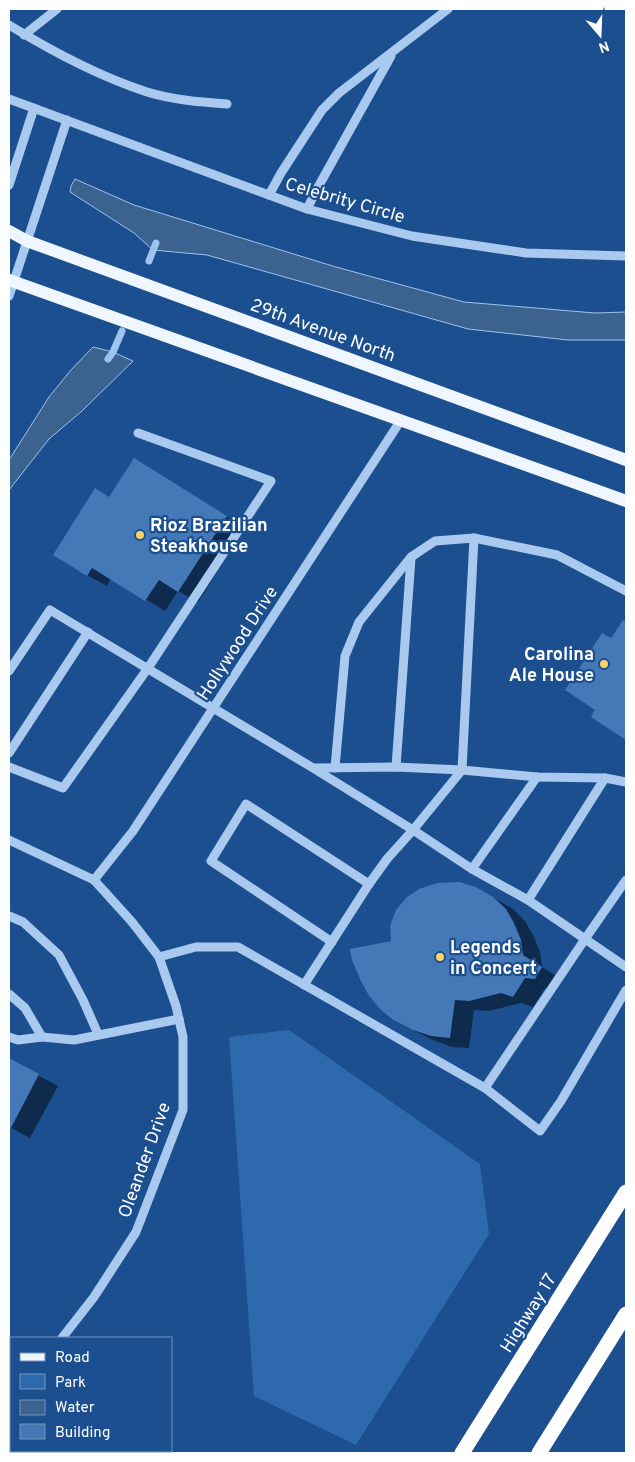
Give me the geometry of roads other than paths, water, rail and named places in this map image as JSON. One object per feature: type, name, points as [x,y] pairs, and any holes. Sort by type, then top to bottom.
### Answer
[{"type":"highway","name":"Highway 17","points":[[462,1453],[626,1192]]},
{"type":"highway","points":[[539,1453],[626,1314]]},
{"type":"main road","name":"29th Avenue North","points":[[9,231],[27,242],[626,460]]},
{"type":"main road","points":[[11,280],[626,502]]},
{"type":"street","points":[[24,34],[57,9]]},
{"type":"street","points":[[269,195],[322,110],[339,94],[448,9]]},
{"type":"street","points":[[9,26],[81,67],[148,92],[186,101],[227,104]]},
{"type":"street","points":[[307,209],[316,189],[394,51]]},
{"type":"street","name":"Celebrity Circle","points":[[9,99],[307,209],[412,236],[526,253],[626,256]]},
{"type":"street","points":[[9,185],[34,108]]},
{"type":"street","points":[[9,296],[11,280],[27,242],[67,120]]},
{"type":"street","name":"Hollywood Drive","points":[[94,880],[133,831],[402,420]]},
{"type":"street","points":[[9,767],[63,788],[148,668],[271,481],[138,434]]},
{"type":"street","points":[[304,985],[387,859],[462,770],[474,538]]},
{"type":"street","points":[[334,768],[345,656],[359,622],[411,557],[434,542],[474,538],[557,555],[626,591]]},
{"type":"street","points":[[396,767],[411,557]]},
{"type":"street","points":[[9,671],[50,610],[313,768],[472,869],[528,900],[626,967]]},
{"type":"street","points":[[9,754],[88,632]]},
{"type":"street","points":[[313,768],[396,767],[462,770],[537,777],[605,778],[626,782]]},
{"type":"street","points":[[472,869],[537,777]]},
{"type":"street","points":[[528,900],[605,778]]},
{"type":"street","points":[[332,942],[211,861],[246,804],[369,884]]},
{"type":"street","name":"Oleander Drive","points":[[9,840],[94,880],[132,922],[159,957],[183,1037],[183,1110],[136,1232],[94,1297],[63,1337]]},
{"type":"street","points":[[485,1088],[584,939],[626,880]]},
{"type":"street","points":[[9,916],[23,922],[59,955],[84,1000],[98,1034]]},
{"type":"street","points":[[159,957],[196,947],[238,947],[485,1088],[540,1131],[626,990]]},
{"type":"street","points":[[9,994],[25,1008],[42,1037]]},
{"type":"street","points":[[9,1037],[18,1040],[42,1037],[74,1040],[179,1019]]},
{"type":"water","points":[[75,179],[134,205],[336,267],[464,302],[595,313],[626,312],[626,340],[568,340],[468,329],[207,255],[153,250],[134,233],[70,192]]},
{"type":"water","points":[[93,347],[113,352],[133,361],[82,411],[49,439],[9,490],[9,460],[49,397]]},
{"type":"waterway","points":[[149,261],[156,243]]},
{"type":"waterway","points":[[108,359],[122,331]]},
{"type":"place","name":"Rioz Brazilian Steakhouse","points":[[140,535]]},
{"type":"place","name":"Carolina Ale House","points":[[604,664]]},
{"type":"place","name":"Legends in Concert","points":[[440,957]]}]
